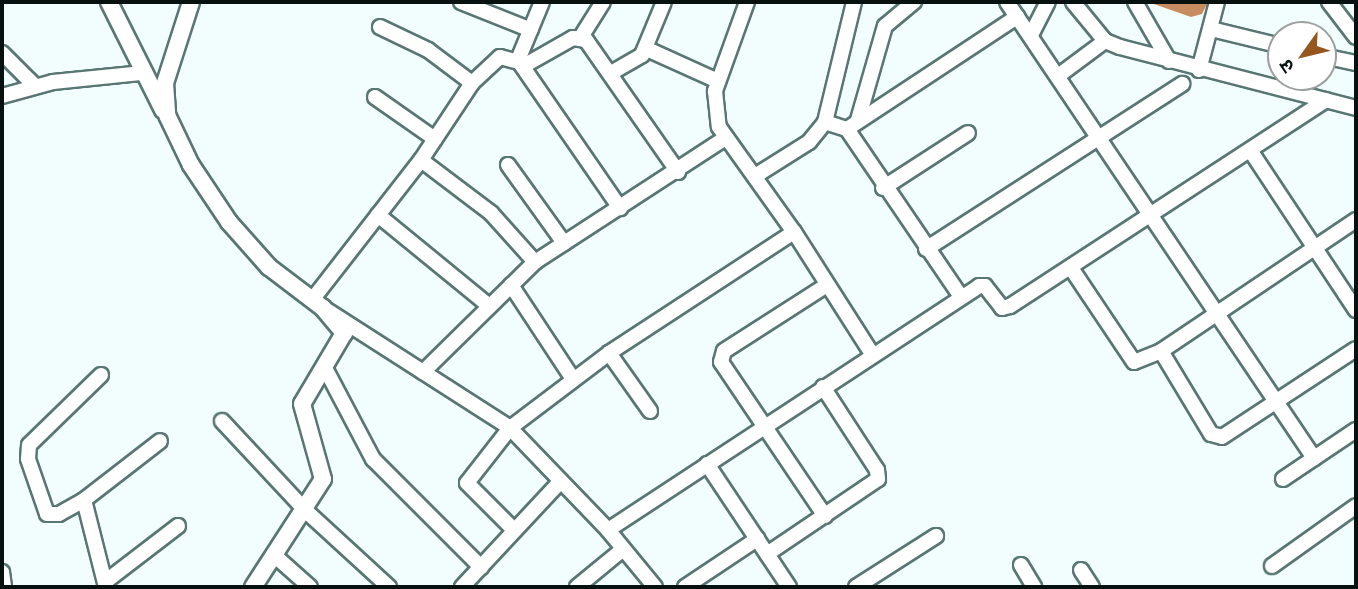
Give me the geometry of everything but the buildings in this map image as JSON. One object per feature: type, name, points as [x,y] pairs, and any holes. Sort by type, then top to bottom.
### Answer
[{"type":"street","points":[[108,2],[141,73],[191,164],[229,222],[269,267],[318,304],[510,428],[608,530],[655,587]]},
{"type":"street","points":[[166,115],[165,83],[191,2]]},
{"type":"street","points":[[461,2],[531,30]]},
{"type":"street","points":[[518,60],[542,2]]},
{"type":"street","points":[[318,304],[379,215],[421,160],[472,83],[500,57],[534,63],[581,37],[603,2]]},
{"type":"street","points":[[611,73],[647,49],[664,2]]},
{"type":"street","points":[[747,2],[713,103],[726,138],[794,232],[872,354]]},
{"type":"street","points":[[755,176],[809,142],[825,122],[853,2]]},
{"type":"street","points":[[914,2],[885,26],[852,125],[883,188],[961,297]]},
{"type":"street","points":[[1007,2],[1314,458]]},
{"type":"street","points":[[1031,35],[1048,2]]},
{"type":"street","points":[[1073,2],[1105,40],[1199,70],[1356,108]]},
{"type":"street","points":[[1135,2],[1169,61]]},
{"type":"street","points":[[1199,70],[1217,2]]},
{"type":"street","points":[[1329,2],[1356,37]]},
{"type":"street","points":[[825,122],[852,125],[1017,17]]},
{"type":"street","points":[[380,27],[428,50],[472,83]]},
{"type":"street","points":[[1211,29],[1267,43]]},
{"type":"street","points":[[581,37],[592,44],[678,172]]},
{"type":"street","points":[[1058,76],[1105,40]]},
{"type":"street","points":[[647,49],[719,81]]},
{"type":"street","points":[[2,53],[34,85]]},
{"type":"street","points":[[1337,58],[1356,63]]},
{"type":"street","points":[[518,60],[620,208]]},
{"type":"street","points":[[2,96],[34,85],[141,73]]},
{"type":"street","points":[[926,249],[1182,84]]},
{"type":"street","points":[[375,97],[435,139]]},
{"type":"street","points":[[608,530],[961,297],[982,285],[1005,308],[1071,268],[1326,100]]},
{"type":"street","points":[[883,188],[968,133]]},
{"type":"street","points":[[423,372],[535,262],[678,172],[726,138]]},
{"type":"street","points":[[1251,150],[1356,310]]},
{"type":"street","points":[[421,160],[491,213],[535,262]]},
{"type":"street","points":[[508,165],[564,243]]},
{"type":"street","points":[[379,215],[489,306]]},
{"type":"street","points":[[1071,268],[1135,362],[1161,351],[1356,220]]},
{"type":"street","points":[[513,529],[467,483],[510,428],[609,353],[794,232]]},
{"type":"street","points":[[511,285],[573,379]]},
{"type":"street","points":[[825,516],[723,367],[721,357],[827,285]]},
{"type":"street","points":[[253,587],[306,511],[323,479],[302,404],[344,333],[318,304]]},
{"type":"street","points":[[1161,351],[1211,434],[1217,437],[1277,402],[1356,349]]},
{"type":"street","points":[[609,353],[650,411]]},
{"type":"street","points":[[325,368],[373,459],[481,567]]},
{"type":"street","points":[[101,375],[34,439],[28,451],[47,514],[59,514],[84,500],[160,441]]},
{"type":"street","points":[[767,554],[874,483],[879,475],[823,387]]},
{"type":"street","points":[[222,421],[306,511],[389,587]]},
{"type":"street","points":[[1283,479],[1356,430]]},
{"type":"street","points":[[707,464],[789,587]]},
{"type":"street","points":[[462,587],[559,482]]},
{"type":"street","points":[[84,500],[105,584],[178,526]]},
{"type":"street","points":[[1272,566],[1356,506]]},
{"type":"street","points":[[863,585],[936,536]]},
{"type":"street","points":[[685,587],[757,539]]},
{"type":"street","points":[[578,587],[622,550]]},
{"type":"street","points":[[274,555],[310,587]]},
{"type":"street","points":[[1021,565],[1034,587]]},
{"type":"street","points":[[1081,570],[1092,587]]},
{"type":"street","points":[[2,572],[4,587]]},
{"type":"shaded area","points":[[1148,2],[1208,2],[1202,14],[1191,17]]}]
